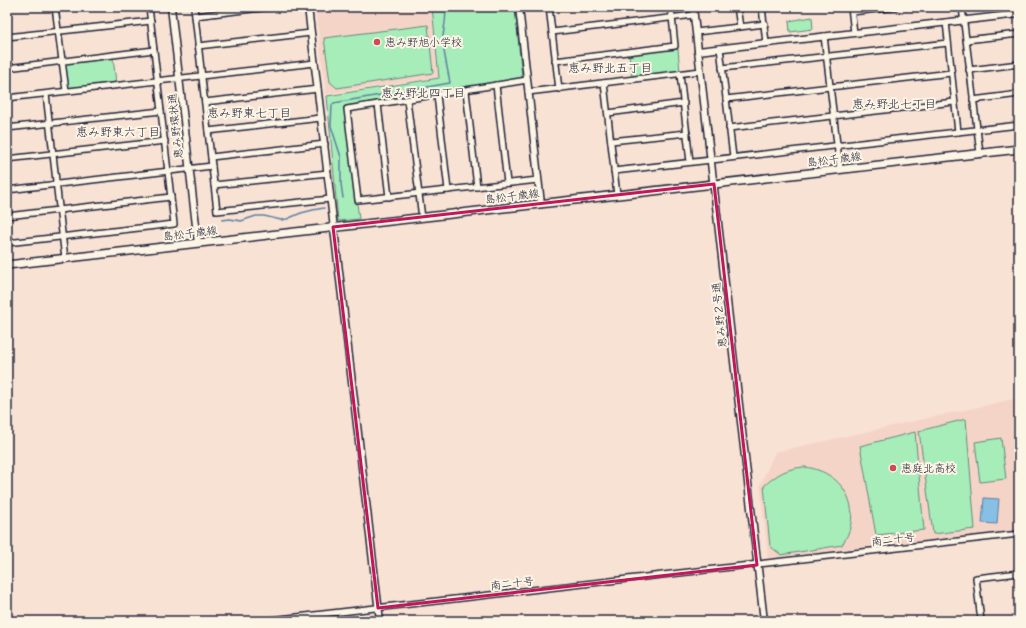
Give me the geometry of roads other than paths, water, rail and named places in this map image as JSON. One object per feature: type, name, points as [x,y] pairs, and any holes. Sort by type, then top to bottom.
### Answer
[{"type":"main road","name":"島松千歳線","points":[[7,265],[1019,149]]},
{"type":"street","points":[[55,7],[66,91]]},
{"type":"street","points":[[7,243],[62,238],[174,224],[149,7]]},
{"type":"street","name":"恵み野環状通","points":[[171,7],[198,243]]},
{"type":"street","points":[[194,7],[217,211],[330,199]]},
{"type":"street","points":[[195,16],[270,7]]},
{"type":"street","points":[[308,7],[380,621]]},
{"type":"street","points":[[519,7],[541,204]]},
{"type":"street","points":[[549,7],[559,89]]},
{"type":"street","points":[[555,61],[675,46],[671,7]]},
{"type":"street","name":"恵み野２号通","points":[[693,7],[760,564],[764,621]]},
{"type":"street","points":[[738,7],[740,27]]},
{"type":"street","points":[[762,7],[766,43]]},
{"type":"street","points":[[854,33],[851,10],[895,7]]},
{"type":"street","points":[[962,7],[980,153]]},
{"type":"street","points":[[698,51],[1019,14]]},
{"type":"street","points":[[552,32],[694,16]]},
{"type":"street","points":[[7,37],[151,21]]},
{"type":"street","points":[[946,22],[958,132]]},
{"type":"street","points":[[696,32],[764,24]]},
{"type":"street","points":[[198,46],[311,33]]},
{"type":"street","points":[[966,40],[1019,34]]},
{"type":"street","points":[[824,36],[840,169]]},
{"type":"street","points":[[722,68],[948,43]]},
{"type":"street","points":[[720,48],[733,158]]},
{"type":"street","points":[[7,68],[154,50]]},
{"type":"street","points":[[7,98],[315,63]]},
{"type":"street","points":[[969,70],[1019,64]]},
{"type":"street","points":[[528,92],[700,72]]},
{"type":"street","points":[[726,98],[952,73]]},
{"type":"street","points":[[680,74],[690,162]]},
{"type":"street","points":[[526,80],[347,109],[358,200],[538,180]]},
{"type":"street","points":[[604,83],[617,195]]},
{"type":"street","points":[[496,85],[507,183]]},
{"type":"street","points":[[205,102],[318,89]]},
{"type":"street","points":[[466,90],[478,187]]},
{"type":"street","points":[[46,94],[65,259]]},
{"type":"street","points":[[973,100],[1019,94]]},
{"type":"street","points":[[437,95],[448,190]]},
{"type":"street","points":[[407,100],[422,218]]},
{"type":"street","points":[[730,128],[954,102]]},
{"type":"street","points":[[608,113],[684,103]]},
{"type":"street","points":[[378,104],[389,197]]},
{"type":"street","points":[[7,128],[161,110]]},
{"type":"street","points":[[208,131],[321,118]]},
{"type":"street","points":[[614,171],[1019,125]]},
{"type":"street","points":[[611,142],[687,133]]},
{"type":"street","points":[[7,159],[165,141]]},
{"type":"street","points":[[211,157],[325,144]]},
{"type":"street","points":[[7,190],[212,166]]},
{"type":"street","points":[[214,185],[328,173]]},
{"type":"street","points":[[7,216],[171,197]]},
{"type":"street","name":"南二十号","points":[[262,621],[1019,534]]},
{"type":"street","points":[[981,621],[976,578],[1019,573]]},
{"type":"water","points":[[984,498],[999,499],[997,524],[982,523]]},
{"type":"waterway","points":[[343,198],[341,184],[341,157],[331,126],[332,105],[334,103],[450,83],[443,42],[446,16],[445,7]]},
{"type":"waterway","points":[[222,220],[230,219],[241,221],[256,216],[264,216],[281,220],[301,213],[324,208]]},
{"type":"place","name":"恵み野旭小学校","points":[[377,42]]},
{"type":"place","name":"恵庭北高校","points":[[893,468]]},
{"type":"district","name":"恵み野北五丁目","points":[[610,68]]},
{"type":"district","name":"恵み野北四丁目","points":[[423,93]]},
{"type":"district","name":"恵み野北七丁目","points":[[894,104]]},
{"type":"district","name":"恵み野東七丁目","points":[[249,113]]},
{"type":"district","name":"恵み野東六丁目","points":[[118,132]]}]
